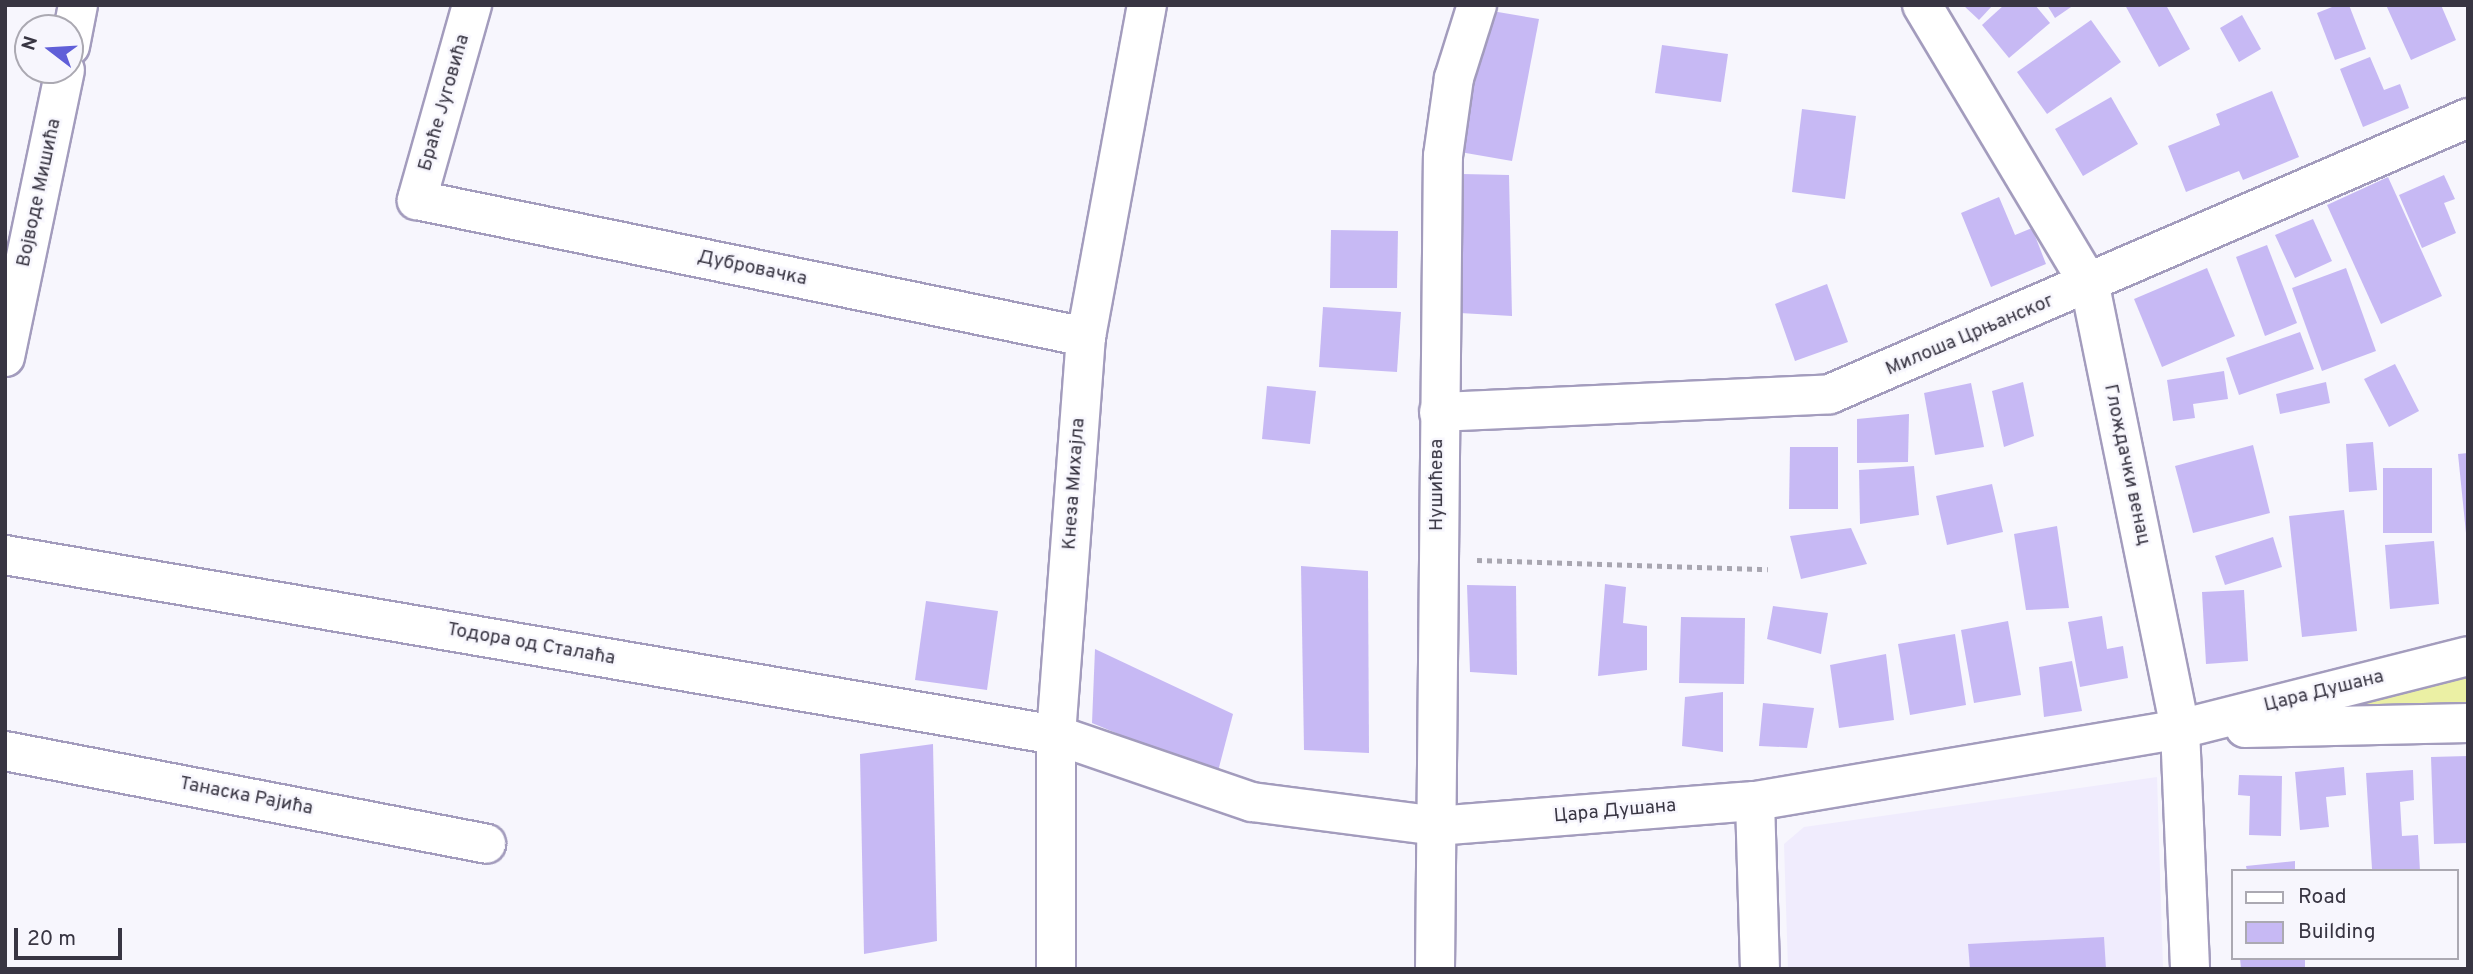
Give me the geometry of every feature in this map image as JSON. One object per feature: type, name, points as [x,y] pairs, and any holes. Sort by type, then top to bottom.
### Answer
[{"type":"street","name":"Браће Југовића","points":[[418,200],[472,5]]},
{"type":"street","name":"Кнеза Михајла","points":[[1056,969],[1056,735],[1086,337],[1147,5]]},
{"type":"street","name":"Нушићева","points":[[1436,969],[1443,156],[1454,78],[1477,5]]},
{"type":"street","name":"Глождачки венац","points":[[1922,5],[2090,286],[2180,729],[2190,969]]},
{"type":"street","name":"Војводе Мишића","points":[[5,358],[62,84]]},
{"type":"street","name":"Милоша Црњанског","points":[[1439,412],[1830,394],[2090,286],[2468,118]]},
{"type":"street","name":"Дубровачка","points":[[418,200],[1086,337]]},
{"type":"street","name":"Тодора од Сталаћа","points":[[5,555],[1056,735]]},
{"type":"street","name":"Цара Душана","points":[[1056,735],[1252,802],[1436,826],[1755,801],[2180,729],[2468,656]]},
{"type":"street","name":"Цара Душана","points":[[2180,729],[2468,723]]},
{"type":"street","name":"Танаска Рајића","points":[[5,751],[486,844]]},
{"type":"street","points":[[1755,801],[1760,969]]},
{"type":"path","points":[[1438,558],[1769,569]]},
{"type":"shaded area","points":[[2157,777],[2163,969],[1788,969],[1784,844],[1804,827]]},
{"type":"green space","points":[[2468,668],[2468,712],[2278,720]]},
{"type":"building","points":[[1963,5],[1993,5],[1979,20]]},
{"type":"building","points":[[2004,5],[2035,5],[2050,23],[2009,58],[1982,25]]},
{"type":"building","points":[[2047,5],[2074,5],[2055,18]]},
{"type":"building","points":[[2125,5],[2166,5],[2190,49],[2159,67]]},
{"type":"building","points":[[2337,5],[2349,5],[2366,49],[2335,60],[2317,13]]},
{"type":"building","points":[[2386,5],[2441,5],[2456,40],[2411,60]]},
{"type":"building","points":[[1486,10],[1539,19],[1512,161],[1460,152]]},
{"type":"building","points":[[2242,15],[2261,49],[2239,62],[2220,28]]},
{"type":"building","points":[[2091,20],[2121,62],[2047,114],[2017,72]]},
{"type":"building","points":[[1662,45],[1728,54],[1721,102],[1655,93]]},
{"type":"building","points":[[2370,57],[2384,90],[2400,84],[2409,108],[2363,127],[2340,69]]},
{"type":"building","points":[[2272,91],[2299,157],[2243,180],[2239,171],[2186,192],[2168,146],[2220,125],[2216,114]]},
{"type":"building","points":[[2111,97],[2138,144],[2083,176],[2055,129]]},
{"type":"building","points":[[1802,109],[1856,116],[1845,199],[1792,192]]},
{"type":"building","points":[[1462,174],[1509,175],[1512,316],[1460,313]]},
{"type":"building","points":[[2444,175],[2455,199],[2444,203],[2456,233],[2422,248],[2399,195]]},
{"type":"building","points":[[2388,177],[2442,296],[2381,324],[2327,205]]},
{"type":"building","points":[[1999,197],[2015,235],[2032,228],[2046,264],[1991,287],[1961,213]]},
{"type":"building","points":[[2313,219],[2332,261],[2295,278],[2275,235]]},
{"type":"building","points":[[1331,230],[1398,231],[1397,288],[1330,288]]},
{"type":"building","points":[[2267,245],[2297,323],[2265,336],[2236,257]]},
{"type":"building","points":[[2207,268],[2235,336],[2162,367],[2134,299]]},
{"type":"building","points":[[2346,268],[2376,351],[2322,371],[2292,288]]},
{"type":"building","points":[[1827,284],[1848,342],[1795,361],[1775,304]]},
{"type":"building","points":[[1323,307],[1401,312],[1397,372],[1319,367]]},
{"type":"building","points":[[2300,332],[2314,369],[2239,395],[2226,358]]},
{"type":"building","points":[[2395,364],[2419,411],[2389,427],[2364,379]]},
{"type":"building","points":[[2224,371],[2228,399],[2193,404],[2195,418],[2173,421],[2167,380]]},
{"type":"building","points":[[2023,382],[2034,436],[2004,447],[1992,391]]},
{"type":"building","points":[[2326,382],[2330,403],[2280,414],[2276,394]]},
{"type":"building","points":[[1971,383],[1984,447],[1935,455],[1924,393]]},
{"type":"building","points":[[1267,386],[1316,391],[1310,444],[1262,439]]},
{"type":"building","points":[[1909,414],[1908,462],[1857,463],[1857,419]]},
{"type":"building","points":[[2373,442],[2377,490],[2349,492],[2346,444]]},
{"type":"building","points":[[2253,445],[2270,513],[2193,533],[2175,466]]},
{"type":"building","points":[[1790,447],[1838,447],[1838,509],[1789,509]]},
{"type":"building","points":[[2468,453],[2468,533],[2466,533],[2458,454]]},
{"type":"building","points":[[1914,466],[1919,515],[1860,524],[1859,470]]},
{"type":"building","points":[[2383,468],[2432,468],[2432,533],[2383,533]]},
{"type":"building","points":[[1992,484],[2003,532],[1947,545],[1936,496]]},
{"type":"building","points":[[2344,510],[2357,631],[2302,637],[2289,516]]},
{"type":"building","points":[[2057,526],[2069,608],[2026,610],[2014,534]]},
{"type":"building","points":[[1851,528],[1867,564],[1801,579],[1790,536]]},
{"type":"building","points":[[2273,537],[2282,567],[2225,585],[2215,556]]},
{"type":"building","points":[[2434,541],[2439,604],[2390,609],[2385,545]]},
{"type":"building","points":[[1301,566],[1368,571],[1369,753],[1304,750]]},
{"type":"building","points":[[1605,584],[1626,587],[1623,623],[1647,626],[1647,670],[1598,676]]},
{"type":"building","points":[[1467,585],[1516,586],[1517,675],[1470,672]]},
{"type":"building","points":[[2244,590],[2248,661],[2206,664],[2202,592]]},
{"type":"building","points":[[926,601],[998,611],[987,690],[915,680]]},
{"type":"building","points":[[1773,606],[1828,613],[1821,654],[1767,639]]},
{"type":"building","points":[[2102,616],[2107,649],[2123,646],[2128,678],[2080,687],[2068,622]]},
{"type":"building","points":[[1681,617],[1745,618],[1744,684],[1679,683]]},
{"type":"building","points":[[2008,621],[2021,695],[1974,703],[1961,630]]},
{"type":"building","points":[[1955,634],[1966,705],[1910,715],[1898,644]]},
{"type":"building","points":[[1095,649],[1233,714],[1217,775],[1092,723]]},
{"type":"building","points":[[1886,654],[1894,720],[1839,728],[1830,665]]},
{"type":"building","points":[[2072,661],[2082,711],[2044,717],[2039,667]]},
{"type":"building","points":[[1723,692],[1723,752],[1682,746],[1685,697]]},
{"type":"building","points":[[1763,703],[1814,708],[1807,748],[1759,746]]},
{"type":"building","points":[[933,744],[937,941],[864,954],[860,754]]},
{"type":"building","points":[[2468,756],[2468,843],[2434,844],[2431,757]]},
{"type":"building","points":[[2344,767],[2346,795],[2326,797],[2329,827],[2300,830],[2295,772]]},
{"type":"building","points":[[2413,770],[2414,800],[2400,802],[2402,836],[2418,835],[2420,869],[2372,869],[2366,773]]},
{"type":"building","points":[[2239,775],[2282,776],[2281,836],[2249,835],[2250,796],[2238,795]]},
{"type":"building","points":[[2295,861],[2295,869],[2247,869],[2246,866]]},
{"type":"building","points":[[2104,937],[2106,969],[1970,969],[1968,944]]},
{"type":"building","points":[[2240,960],[2305,960],[2305,969],[2241,969]]}]
